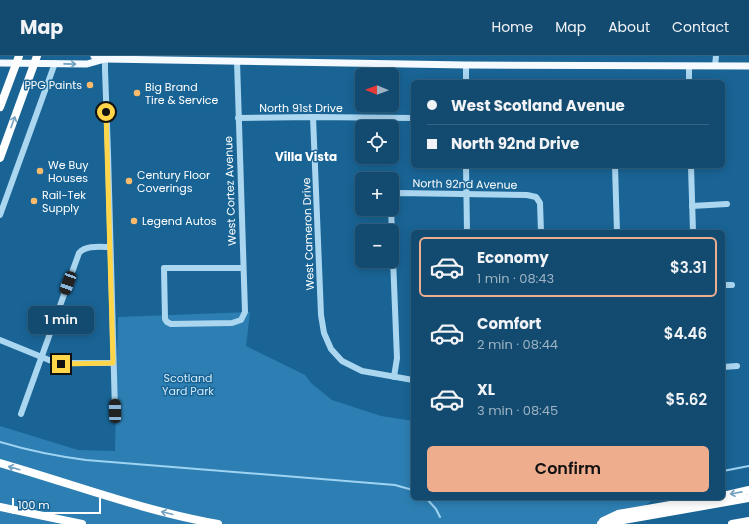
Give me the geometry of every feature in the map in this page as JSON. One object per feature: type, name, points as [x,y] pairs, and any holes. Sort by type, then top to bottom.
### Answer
[{"type":"highway","points":[[0,107],[18,59]]},
{"type":"highway","points":[[0,158],[35,60]]},
{"type":"highway","points":[[0,463],[148,509],[218,524]]},
{"type":"highway","points":[[725,496],[749,490]]},
{"type":"highway","points":[[601,524],[749,498]]},
{"type":"highway","points":[[596,524],[618,514],[699,500]]},
{"type":"highway","points":[[0,507],[82,524]]},
{"type":"highway","points":[[732,524],[749,521]]},
{"type":"main road","points":[[94,56],[105,59],[466,65],[749,66]]},
{"type":"main road","points":[[0,62],[18,59],[35,60],[55,64],[87,64],[105,59]]},
{"type":"street","points":[[715,66],[716,56]]},
{"type":"street","points":[[105,59],[104,70],[115,411]]},
{"type":"street","name":"West Cortez Avenue","points":[[237,61],[245,312],[241,320],[232,323],[171,324],[167,322],[165,319],[164,268],[243,268]]},
{"type":"street","points":[[0,215],[3,198],[55,64]]},
{"type":"street","points":[[466,65],[466,80]]},
{"type":"street","points":[[689,66],[689,80]]},
{"type":"street","name":"West Cameron Drive","points":[[313,117],[324,333],[331,349],[342,361],[362,371],[394,377]]},
{"type":"street","name":"North 91st Drive","points":[[238,118],[411,118]]},
{"type":"street","points":[[466,168],[467,230]]},
{"type":"street","points":[[615,168],[617,230]]},
{"type":"street","points":[[691,168],[693,230]]},
{"type":"street","name":"North 92nd Avenue","points":[[399,193],[527,195],[536,197],[540,203],[541,230]]},
{"type":"street","points":[[692,206],[727,204]]},
{"type":"street","points":[[391,216],[397,358],[394,377],[411,380]]},
{"type":"street","points":[[21,414],[79,253],[87,248],[110,247]]},
{"type":"street","points":[[725,285],[732,285]]},
{"type":"street","points":[[0,340],[61,364],[113,363]]},
{"type":"street","points":[[725,367],[737,366]]},
{"type":"green space","name":"Scotland Yard Park","points":[[250,312],[246,346],[305,375],[311,383],[332,400],[381,416],[411,421],[411,500],[652,500],[621,524],[0,524],[0,426],[78,450],[115,451],[118,317]]},
{"type":"waterway","points":[[0,442],[43,453],[86,460],[395,485],[411,489]]},
{"type":"waterway","points":[[725,471],[749,466]]},
{"type":"waterway","points":[[428,500],[436,509],[440,517]]},
{"type":"place","name":"PPG Paints","points":[[90,85]]},
{"type":"place","name":"Big Brand Tire & Service","points":[[137,93]]},
{"type":"place","name":"We Buy Houses","points":[[40,171]]},
{"type":"place","name":"Century Floor Coverings","points":[[129,181]]},
{"type":"place","name":"Rail-Tek Supply","points":[[34,201]]},
{"type":"place","name":"Legend Autos","points":[[134,221]]},
{"type":"district","name":"Villa Vista","points":[[306,157]]},
{"type":"route","points":[[61,364],[113,363],[106,112]]}]
